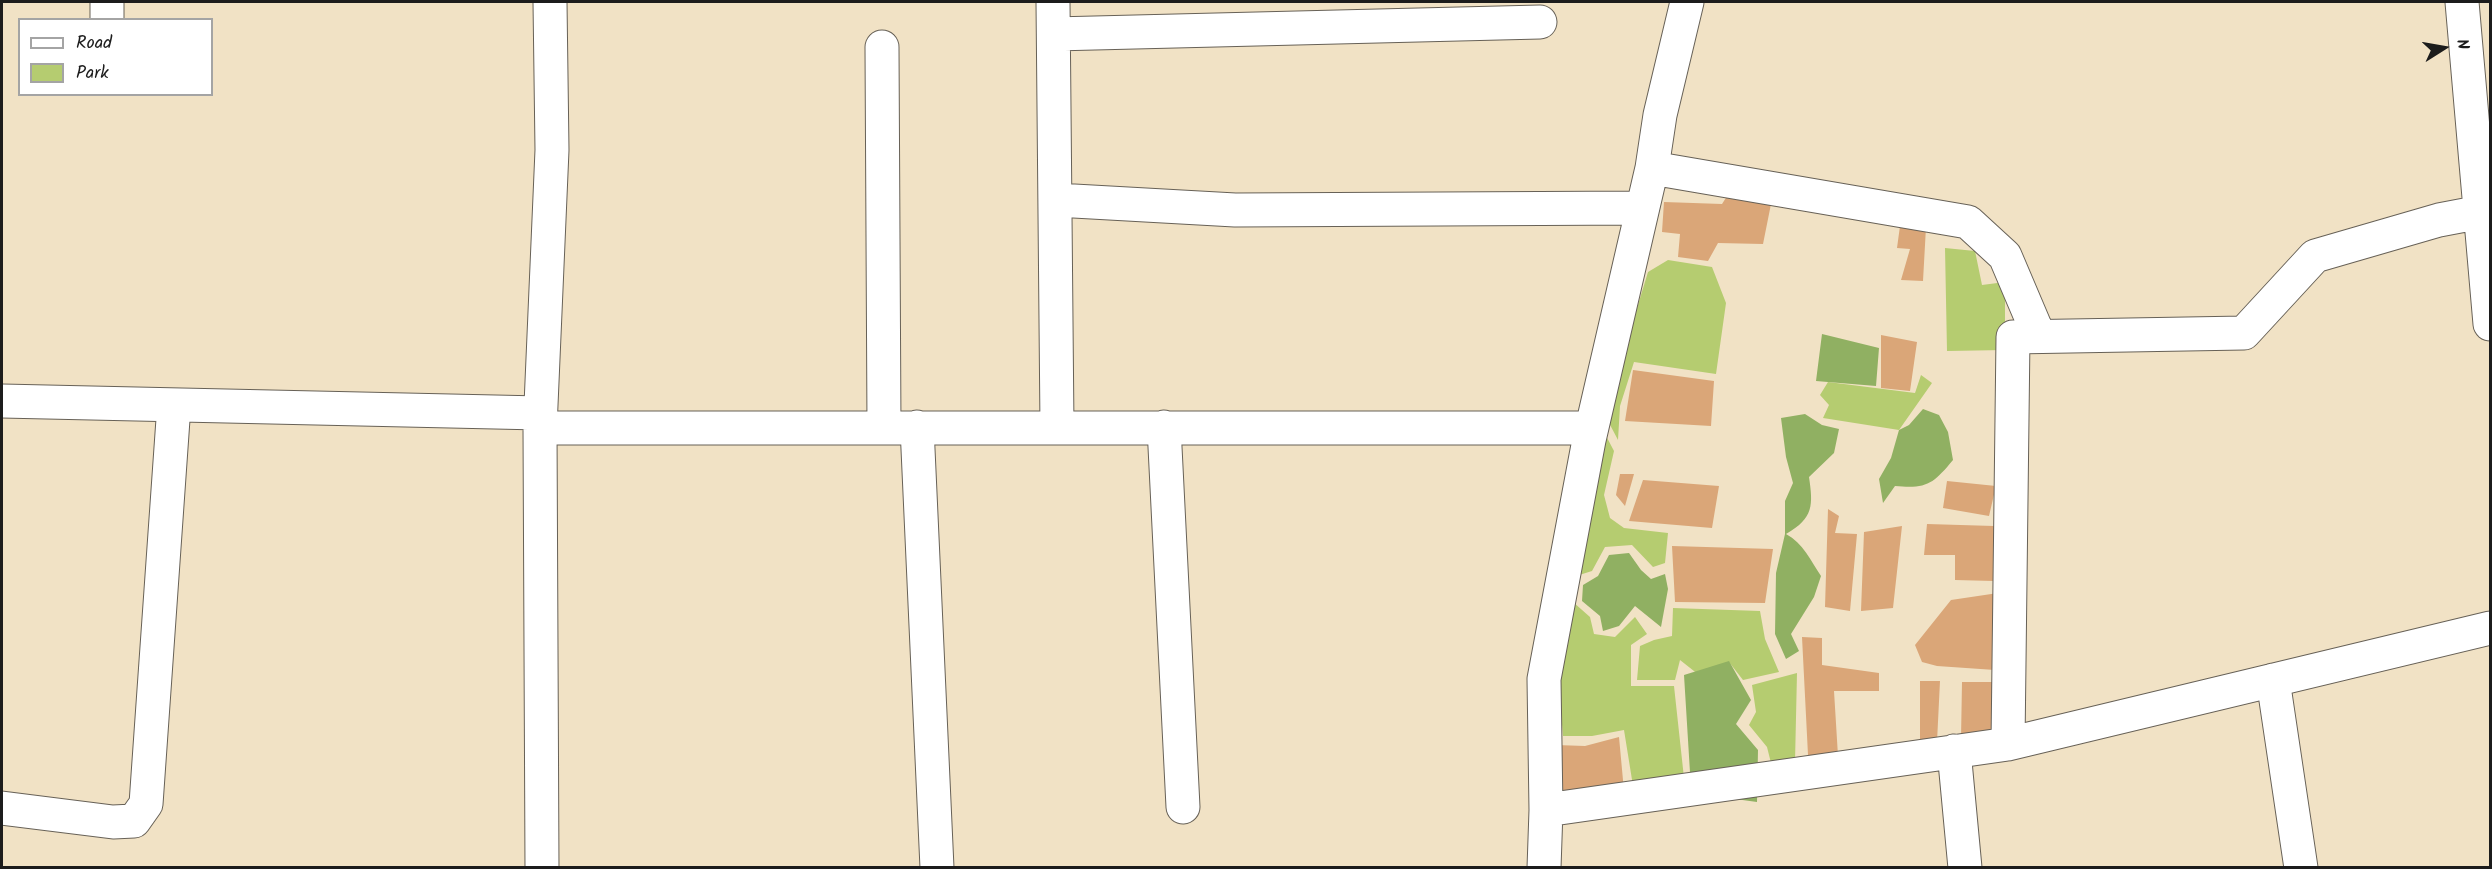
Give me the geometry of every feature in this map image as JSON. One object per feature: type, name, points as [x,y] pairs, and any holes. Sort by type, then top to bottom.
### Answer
[{"type":"street","points":[[107,2],[107,18]]},
{"type":"street","points":[[542,867],[540,421],[552,150],[550,2]]},
{"type":"street","points":[[1053,2],[1057,427]]},
{"type":"street","points":[[1544,867],[1546,810],[1544,679],[1592,428],[1652,168],[1660,115],[1688,2]]},
{"type":"street","points":[[2462,2],[2490,324]]},
{"type":"street","points":[[1054,34],[1540,22]]},
{"type":"street","points":[[882,47],[884,428]]},
{"type":"street","points":[[1652,168],[1968,222],[2005,256],[2039,336]]},
{"type":"street","points":[[1056,200],[1235,210],[1642,208]]},
{"type":"street","points":[[2008,744],[2013,337],[2244,333],[2315,256],[2439,220],[2481,212]]},
{"type":"street","points":[[2,401],[174,405],[540,421],[884,428],[1164,426],[1592,428]]},
{"type":"street","points":[[2,808],[113,822],[134,821],[146,804],[174,405]]},
{"type":"street","points":[[1164,426],[1183,807]]},
{"type":"street","points":[[918,427],[938,867]]},
{"type":"street","points":[[1546,810],[2008,744],[2490,627]]},
{"type":"street","points":[[2272,680],[2301,867]]},
{"type":"street","points":[[1954,751],[1965,867]]},
{"type":"green space","points":[[1945,248],[1975,251],[1982,285],[2005,282],[2005,350],[1947,351]]},
{"type":"green space","points":[[1668,260],[1712,267],[1726,303],[1716,374],[1634,362],[1620,406],[1618,440],[1608,421],[1620,364],[1648,272]]},
{"type":"green space","points":[[1822,334],[1879,348],[1876,386],[1816,381]]},
{"type":"green space","points":[[1921,375],[1932,383],[1899,430],[1823,418],[1829,405],[1820,395],[1828,382],[1915,393]]},
{"type":"green space","points":[[1923,409],[1939,415],[1948,432],[1953,460],[1940,475],[1928,483],[1915,487],[1895,486],[1883,503],[1879,479],[1891,458],[1899,430],[1909,425]]},
{"type":"green space","points":[[1805,414],[1822,425],[1839,429],[1834,453],[1809,477],[1811,503],[1807,516],[1786,534],[1802,547],[1821,576],[1814,597],[1791,634],[1799,651],[1786,659],[1775,634],[1776,573],[1785,534],[1785,501],[1793,483],[1786,457],[1781,418]]},
{"type":"green space","points":[[1604,432],[1614,451],[1604,495],[1610,518],[1624,528],[1668,533],[1665,563],[1653,567],[1632,545],[1605,547],[1592,571],[1576,576],[1573,602],[1590,617],[1594,634],[1615,637],[1635,617],[1647,634],[1631,645],[1631,686],[1674,686],[1684,778],[1633,786],[1624,730],[1592,736],[1563,736],[1557,665]]},
{"type":"green space","points":[[1629,553],[1641,570],[1651,579],[1665,574],[1668,589],[1661,627],[1635,606],[1619,626],[1603,631],[1600,616],[1582,601],[1583,585],[1598,576],[1609,555]]},
{"type":"green space","points":[[1673,608],[1760,611],[1765,639],[1779,672],[1743,680],[1729,662],[1699,675],[1680,660],[1675,680],[1637,680],[1640,646],[1672,636]]},
{"type":"green space","points":[[1729,661],[1751,700],[1736,724],[1758,750],[1757,802],[1728,798],[1692,805],[1684,675]]},
{"type":"green space","points":[[1797,673],[1795,762],[1771,763],[1767,747],[1749,725],[1756,712],[1752,685]]},
{"type":"building","points":[[1729,193],[1771,204],[1763,244],[1718,243],[1708,261],[1678,257],[1680,234],[1662,232],[1664,202],[1722,204]]},
{"type":"building","points":[[1900,226],[1926,227],[1923,281],[1901,280],[1910,249],[1897,248]]},
{"type":"building","points":[[1881,335],[1917,342],[1910,391],[1881,388]]},
{"type":"building","points":[[1633,370],[1714,381],[1711,426],[1625,421]]},
{"type":"building","points":[[1620,474],[1634,474],[1625,506],[1616,495]]},
{"type":"building","points":[[1643,480],[1719,486],[1712,528],[1629,521]]},
{"type":"building","points":[[1947,481],[1996,486],[1989,516],[1943,508]]},
{"type":"building","points":[[1828,509],[1839,516],[1835,533],[1857,534],[1850,611],[1825,607]]},
{"type":"building","points":[[1927,524],[1994,526],[1994,581],[1955,580],[1955,555],[1924,555]]},
{"type":"building","points":[[1902,526],[1893,608],[1861,611],[1864,532]]},
{"type":"building","points":[[1672,546],[1773,549],[1765,603],[1675,602]]},
{"type":"building","points":[[1998,593],[1995,670],[1937,666],[1922,662],[1915,645],[1951,600]]},
{"type":"building","points":[[1802,637],[1822,638],[1822,665],[1879,673],[1879,691],[1834,691],[1838,756],[1808,755]]},
{"type":"building","points":[[1920,681],[1940,681],[1937,742],[1920,742]]},
{"type":"building","points":[[1962,682],[2001,682],[1996,735],[1961,739]]},
{"type":"building","points":[[1619,737],[1624,791],[1557,794],[1556,745],[1585,746]]}]
